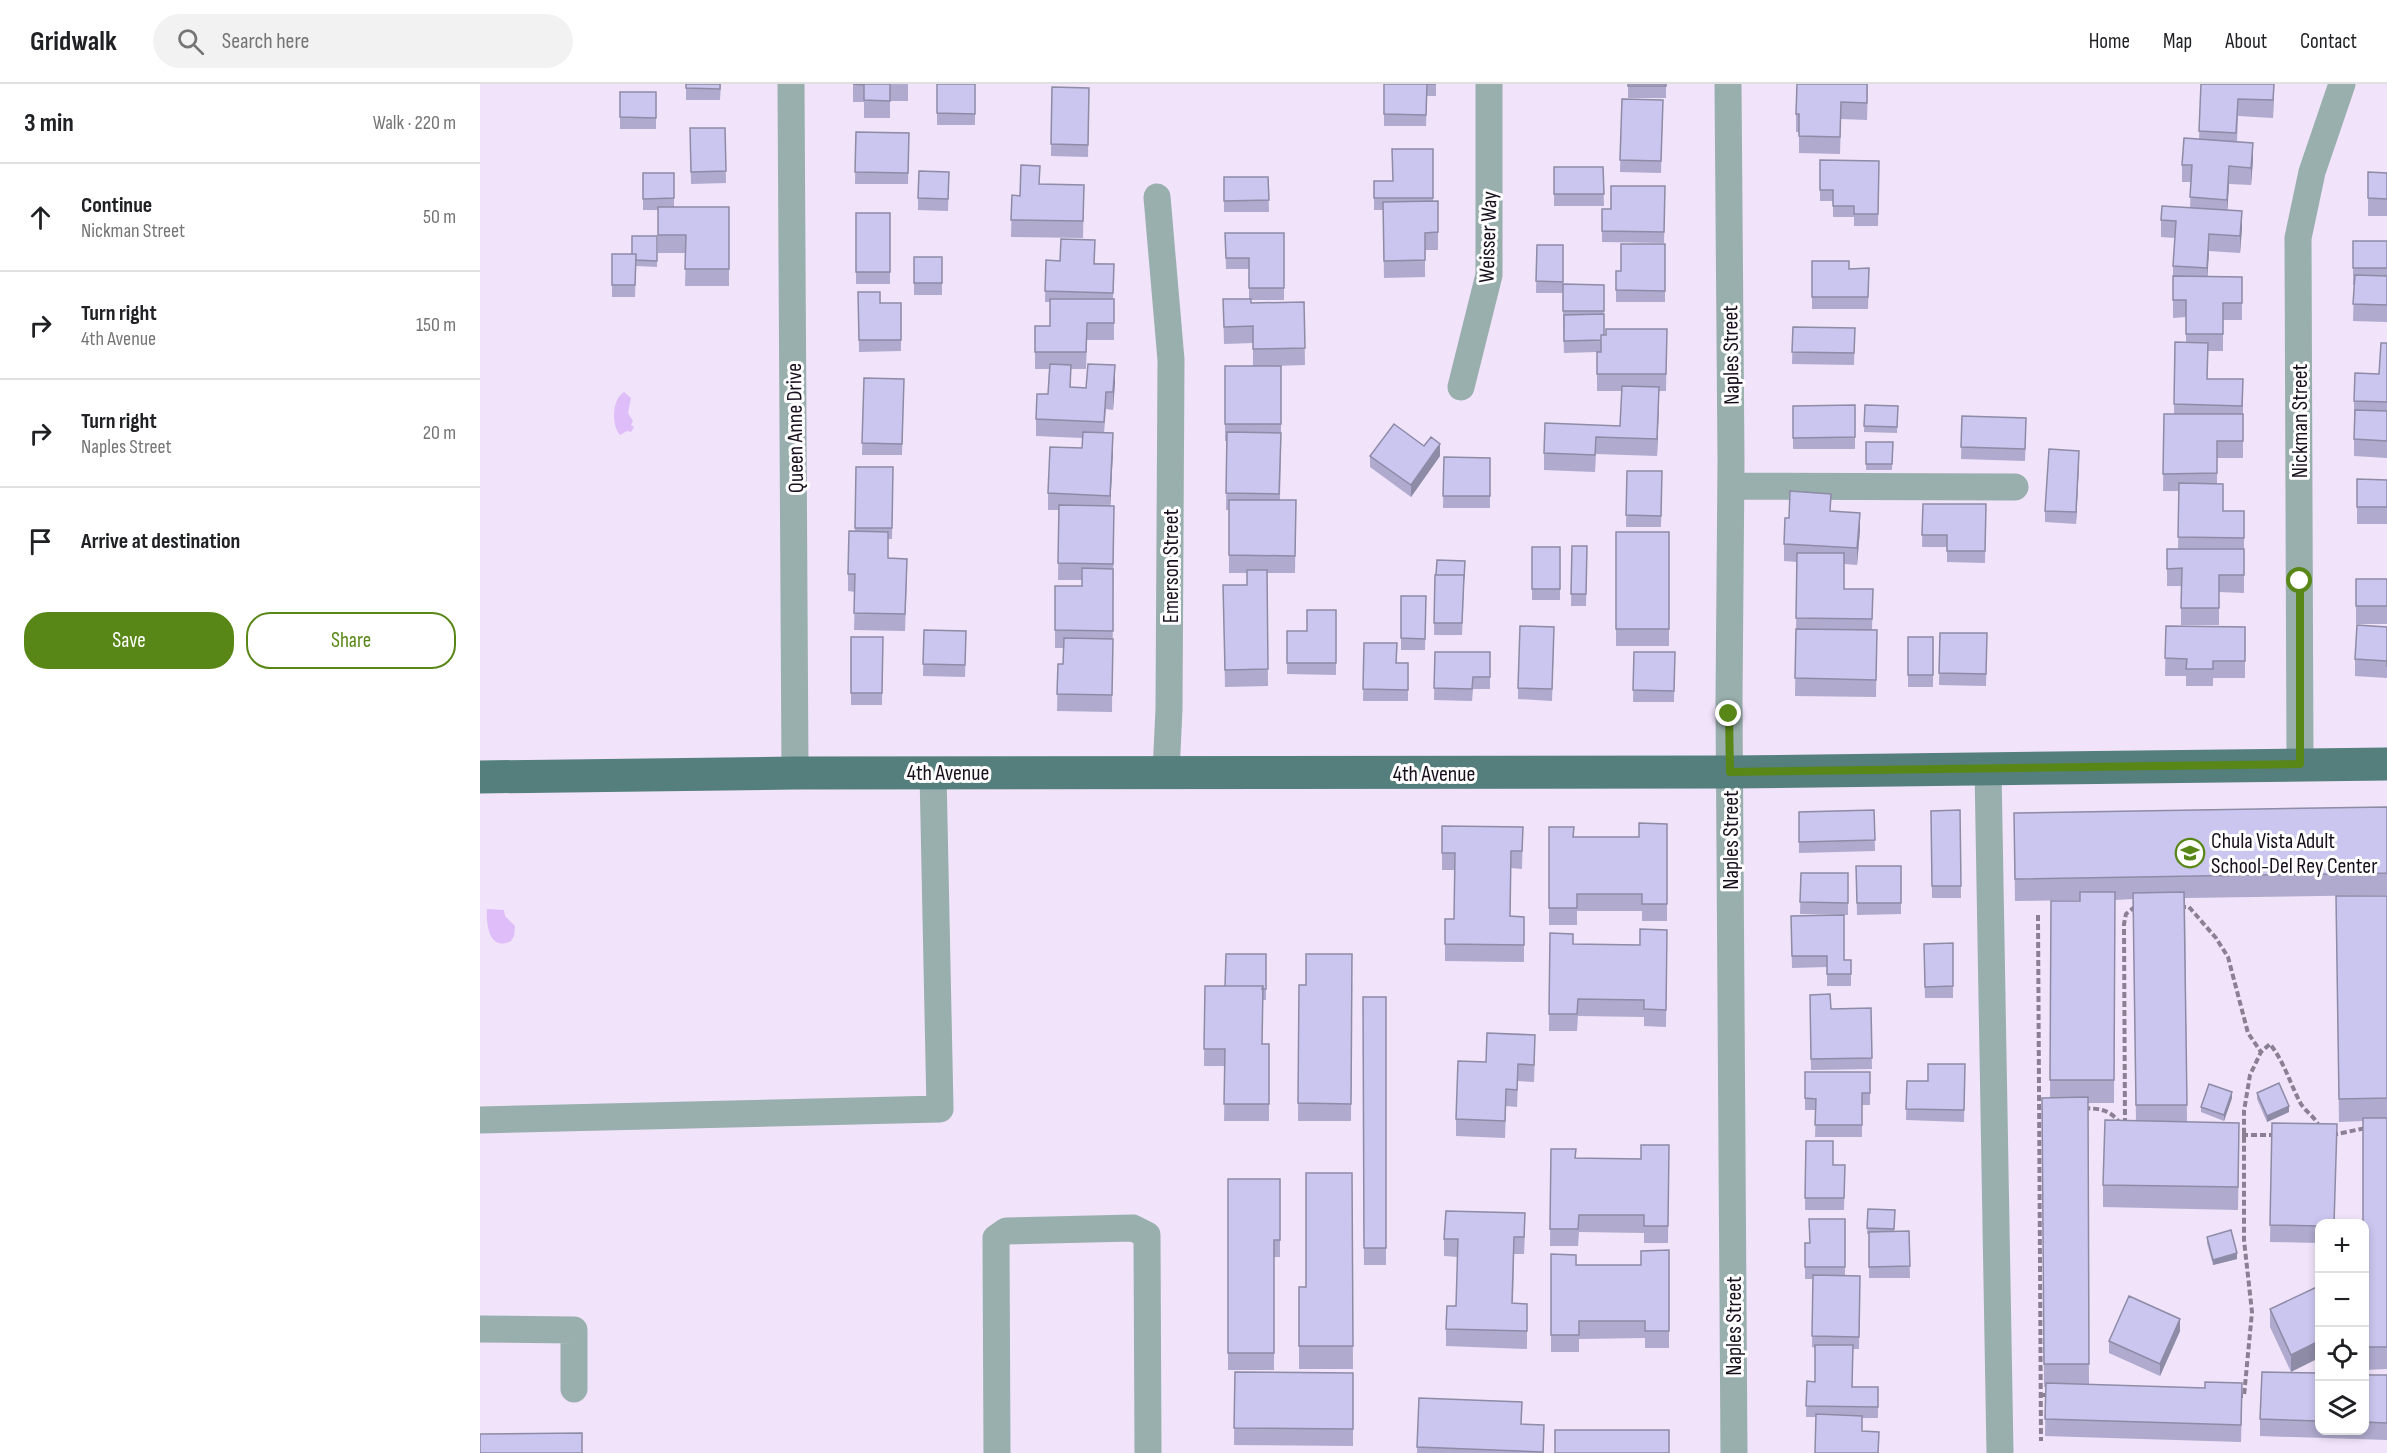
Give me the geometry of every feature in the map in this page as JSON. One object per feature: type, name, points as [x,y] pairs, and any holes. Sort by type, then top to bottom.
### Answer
[{"type":"main road","name":"4th Avenue","points":[[480,777],[933,772],[1730,772],[2387,764]]},
{"type":"street","name":"Queen Anne Drive","points":[[791,84],[795,773]]},
{"type":"street","name":"Weisser Way","points":[[1461,387],[1489,275],[1489,84]]},
{"type":"street","name":"Naples Street","points":[[1728,84],[1734,1453]]},
{"type":"street","name":"Nickman Street","points":[[2300,764],[2298,238],[2312,172],[2342,84]]},
{"type":"street","name":"Emerson Street","points":[[1157,197],[1171,360],[1169,698],[1166,772]]},
{"type":"street","points":[[1731,486],[2015,487]]},
{"type":"street","points":[[1988,769],[2000,1453]]},
{"type":"street","points":[[480,1120],[940,1109],[933,772]]},
{"type":"street","points":[[997,1453],[996,1238],[1006,1231],[1133,1228],[1147,1235],[1148,1453]]},
{"type":"street","points":[[480,1329],[573,1330],[574,1389]]},
{"type":"path","points":[[2126,1134],[2124,919],[2133,907],[2145,906]]},
{"type":"path","points":[[2177,907],[2189,907],[2228,957],[2248,1033],[2261,1052]]},
{"type":"path","points":[[2038,915],[2041,1441]]},
{"type":"path","points":[[2232,1396],[2244,1395],[2252,1312],[2244,1240],[2245,1153],[2243,1135],[2248,1083],[2254,1063],[2270,1044],[2278,1053],[2302,1106],[2316,1119],[2323,1135],[2356,1131],[2370,1125]]},
{"type":"path","points":[[2082,1108],[2103,1109],[2112,1114],[2122,1127]]},
{"type":"path","points":[[2040,1109],[2050,1109]]},
{"type":"path","points":[[2231,1136],[2284,1135]]},
{"type":"path","points":[[2042,1395],[2061,1395]]},
{"type":"shaded area","points":[[624,392],[631,398],[628,413],[633,421],[631,425],[634,427],[631,432],[627,431],[620,435],[615,425],[614,412],[617,400]]},
{"type":"shaded area","points":[[487,909],[504,910],[505,916],[515,926],[511,941],[498,943],[493,940],[488,929]]},
{"type":"building","points":[[686,84],[720,84],[720,89],[686,88]]},
{"type":"building","points":[[853,84],[890,84],[890,101],[864,100],[864,85]]},
{"type":"building","points":[[937,84],[975,84],[975,114],[937,113]]},
{"type":"building","points":[[1384,84],[1427,84],[1426,115],[1384,114]]},
{"type":"building","points":[[1628,84],[1666,84],[1666,86],[1628,86]]},
{"type":"building","points":[[1797,84],[1867,84],[1867,103],[1841,102],[1840,137],[1799,136],[1799,114],[1796,114]]},
{"type":"building","points":[[2201,84],[2274,84],[2273,100],[2238,99],[2236,133],[2199,131]]},
{"type":"building","points":[[1052,87],[1089,88],[1088,145],[1051,144]]},
{"type":"building","points":[[620,92],[656,92],[656,118],[620,117]]},
{"type":"building","points":[[1622,99],[1663,100],[1661,161],[1620,160]]},
{"type":"building","points":[[690,128],[725,128],[726,171],[691,172]]},
{"type":"building","points":[[856,132],[909,133],[908,173],[855,172]]},
{"type":"building","points":[[2184,138],[2253,143],[2251,168],[2229,166],[2227,200],[2190,197],[2192,165],[2182,165]]},
{"type":"building","points":[[1392,149],[1433,149],[1433,198],[1374,198],[1374,181],[1393,181]]},
{"type":"building","points":[[1820,160],[1879,161],[1878,214],[1854,214],[1854,206],[1833,206],[1833,190],[1820,190]]},
{"type":"building","points":[[1021,165],[1040,166],[1039,184],[1084,185],[1083,221],[1011,220],[1012,195],[1020,196]]},
{"type":"building","points":[[1554,167],[1603,167],[1604,194],[1554,194]]},
{"type":"building","points":[[919,171],[949,172],[948,199],[918,198]]},
{"type":"building","points":[[2368,172],[2387,173],[2387,199],[2368,198]]},
{"type":"building","points":[[643,173],[674,173],[674,198],[643,199]]},
{"type":"building","points":[[1224,177],[1268,177],[1269,200],[1224,201]]},
{"type":"building","points":[[1611,186],[1665,186],[1664,232],[1602,231],[1602,209],[1611,209]]},
{"type":"building","points":[[1438,201],[1438,232],[1425,233],[1425,260],[1384,261],[1383,202]]},
{"type":"building","points":[[2162,206],[2242,211],[2240,236],[2209,234],[2207,268],[2173,266],[2176,221],[2161,220]]},
{"type":"building","points":[[658,207],[729,207],[729,269],[685,269],[686,235],[658,235]]},
{"type":"building","points":[[856,213],[890,213],[890,272],[856,272]]},
{"type":"building","points":[[1225,233],[1284,233],[1284,288],[1249,288],[1249,258],[1226,258]]},
{"type":"building","points":[[632,236],[657,236],[657,261],[636,260],[636,254],[632,254]]},
{"type":"building","points":[[1061,239],[1095,240],[1094,264],[1114,264],[1113,293],[1045,291],[1046,260],[1060,261]]},
{"type":"building","points":[[2353,241],[2387,241],[2387,268],[2353,268]]},
{"type":"building","points":[[1621,244],[1665,244],[1665,291],[1616,290],[1616,271],[1621,271]]},
{"type":"building","points":[[1537,245],[1563,245],[1563,282],[1536,281]]},
{"type":"building","points":[[612,254],[636,254],[635,285],[612,285]]},
{"type":"building","points":[[914,257],[942,257],[942,283],[914,283]]},
{"type":"building","points":[[1812,261],[1849,261],[1849,269],[1869,268],[1868,297],[1812,297]]},
{"type":"building","points":[[2355,275],[2387,276],[2387,305],[2353,304]]},
{"type":"building","points":[[2173,276],[2242,277],[2242,303],[2223,303],[2223,334],[2186,334],[2186,300],[2173,300]]},
{"type":"building","points":[[1563,284],[1604,285],[1604,311],[1563,311]]},
{"type":"building","points":[[858,292],[880,292],[880,303],[901,303],[901,340],[859,340]]},
{"type":"building","points":[[1050,299],[1114,299],[1114,323],[1087,323],[1086,352],[1035,352],[1035,326],[1050,326]]},
{"type":"building","points":[[1223,299],[1251,299],[1251,303],[1304,302],[1305,348],[1253,349],[1253,326],[1224,327]]},
{"type":"building","points":[[1604,314],[1604,335],[1601,335],[1601,340],[1564,341],[1564,315]]},
{"type":"building","points":[[1793,327],[1855,328],[1854,353],[1792,352]]},
{"type":"building","points":[[1606,329],[1667,329],[1666,374],[1597,374],[1597,352],[1601,352],[1601,335],[1606,335]]},
{"type":"building","points":[[2175,342],[2208,343],[2207,379],[2243,379],[2242,406],[2174,404]]},
{"type":"building","points":[[2381,343],[2387,343],[2387,402],[2354,401],[2355,373],[2379,374]]},
{"type":"building","points":[[1050,364],[1071,365],[1070,387],[1086,388],[1088,364],[1115,365],[1113,392],[1106,392],[1104,422],[1036,419],[1037,394],[1048,394]]},
{"type":"building","points":[[1225,366],[1281,366],[1281,424],[1225,424]]},
{"type":"building","points":[[864,378],[904,379],[902,444],[862,443]]},
{"type":"building","points":[[1622,386],[1659,387],[1657,439],[1596,437],[1595,455],[1544,453],[1545,423],[1620,426]]},
{"type":"building","points":[[1855,405],[1855,437],[1793,438],[1793,406]]},
{"type":"building","points":[[1865,405],[1898,406],[1897,427],[1864,426]]},
{"type":"building","points":[[2355,410],[2387,411],[2387,441],[2354,439]]},
{"type":"building","points":[[2164,414],[2243,414],[2243,441],[2217,441],[2217,473],[2163,474]]},
{"type":"building","points":[[1962,416],[2026,418],[2025,449],[1961,447]]},
{"type":"building","points":[[1394,424],[1424,446],[1431,437],[1440,444],[1411,485],[1370,456]]},
{"type":"building","points":[[1083,432],[1113,433],[1110,496],[1048,493],[1050,447],[1082,448]]},
{"type":"building","points":[[1227,432],[1281,433],[1279,494],[1226,493]]},
{"type":"building","points":[[1866,442],[1893,442],[1892,464],[1866,464]]},
{"type":"building","points":[[2049,449],[2079,451],[2076,512],[2045,511]]},
{"type":"building","points":[[1444,457],[1490,458],[1490,496],[1443,496]]},
{"type":"building","points":[[856,467],[893,467],[892,528],[855,528]]},
{"type":"building","points":[[1627,471],[1662,471],[1661,516],[1626,515]]},
{"type":"building","points":[[2357,479],[2387,480],[2387,507],[2357,507]]},
{"type":"building","points":[[2179,483],[2223,484],[2223,511],[2244,511],[2244,538],[2178,537]]},
{"type":"building","points":[[1790,491],[1831,494],[1830,511],[1860,513],[1857,548],[1784,544],[1785,518],[1789,518]]},
{"type":"building","points":[[1229,500],[1296,500],[1295,556],[1229,555]]},
{"type":"building","points":[[1923,504],[1986,504],[1985,551],[1947,551],[1947,535],[1922,535]]},
{"type":"building","points":[[1059,505],[1114,506],[1113,564],[1058,563]]},
{"type":"building","points":[[849,531],[888,532],[888,558],[907,559],[905,614],[854,613],[855,574],[848,574]]},
{"type":"building","points":[[1616,532],[1669,532],[1669,629],[1616,629]]},
{"type":"building","points":[[1572,546],[1587,546],[1586,594],[1571,594]]},
{"type":"building","points":[[1532,547],[1560,547],[1560,589],[1532,589]]},
{"type":"building","points":[[2167,549],[2244,549],[2244,575],[2219,575],[2219,608],[2181,608],[2182,568],[2167,569]]},
{"type":"building","points":[[1797,553],[1844,553],[1844,589],[1873,589],[1872,619],[1796,618]]},
{"type":"building","points":[[1437,560],[1465,561],[1464,579],[1464,575],[1436,575]]},
{"type":"building","points":[[1082,568],[1113,569],[1113,631],[1055,630],[1055,586],[1082,586]]},
{"type":"building","points":[[1247,570],[1267,570],[1268,669],[1225,670],[1223,585],[1247,585]]},
{"type":"building","points":[[1435,575],[1464,575],[1462,623],[1434,623]]},
{"type":"building","points":[[2356,579],[2387,579],[2387,606],[2356,606]]},
{"type":"building","points":[[1401,596],[1426,596],[1425,639],[1401,638]]},
{"type":"building","points":[[1307,610],[1336,610],[1336,663],[1287,663],[1287,631],[1307,631]]},
{"type":"building","points":[[2357,625],[2387,627],[2387,661],[2355,659]]},
{"type":"building","points":[[1520,626],[1554,627],[1552,689],[1518,688]]},
{"type":"building","points":[[2166,626],[2245,627],[2245,661],[2213,661],[2213,669],[2186,669],[2187,659],[2165,658]]},
{"type":"building","points":[[1796,629],[1877,630],[1876,680],[1795,678]]},
{"type":"building","points":[[924,630],[966,631],[965,665],[923,664]]},
{"type":"building","points":[[1940,633],[1987,633],[1986,674],[1939,673]]},
{"type":"building","points":[[851,637],[883,637],[882,693],[851,693]]},
{"type":"building","points":[[1908,637],[1933,637],[1933,675],[1908,675]]},
{"type":"building","points":[[1064,638],[1113,639],[1112,695],[1057,694],[1058,664],[1063,664]]},
{"type":"building","points":[[1364,643],[1397,643],[1396,663],[1408,663],[1408,690],[1363,689]]},
{"type":"building","points":[[1435,652],[1490,652],[1490,677],[1473,677],[1472,689],[1434,688]]},
{"type":"building","points":[[1634,652],[1675,652],[1674,691],[1633,690]]},
{"type":"building","points":[[2387,807],[2387,873],[2015,879],[2014,813]]},
{"type":"building","points":[[1874,810],[1875,840],[1799,842],[1799,812]]},
{"type":"building","points":[[1960,810],[1961,886],[1932,886],[1931,811]]},
{"type":"building","points":[[1639,823],[1667,824],[1667,904],[1642,904],[1642,894],[1577,894],[1577,908],[1549,908],[1549,827],[1574,827],[1573,837],[1639,837]]},
{"type":"building","points":[[1442,826],[1523,827],[1522,851],[1511,851],[1510,916],[1524,917],[1524,945],[1445,944],[1445,919],[1454,919],[1455,853],[1442,853]]},
{"type":"building","points":[[1856,866],[1901,866],[1901,903],[1857,903]]},
{"type":"building","points":[[1801,873],[1848,873],[1848,903],[1800,902]]},
{"type":"building","points":[[2080,892],[2115,892],[2114,1080],[2050,1080],[2051,901],[2080,901]]},
{"type":"building","points":[[2184,892],[2187,1105],[2136,1105],[2133,893]]},
{"type":"building","points":[[2336,896],[2387,896],[2387,1098],[2339,1099]]},
{"type":"building","points":[[1844,915],[1844,960],[1851,960],[1851,974],[1827,974],[1827,956],[1792,956],[1791,916]]},
{"type":"building","points":[[1640,929],[1667,930],[1666,1010],[1644,1009],[1644,1000],[1578,999],[1577,1014],[1549,1014],[1550,933],[1573,934],[1573,944],[1640,945]]},
{"type":"building","points":[[1953,943],[1953,986],[1925,987],[1924,944]]},
{"type":"building","points":[[1226,954],[1266,954],[1266,989],[1262,989],[1263,986],[1225,986]]},
{"type":"building","points":[[1306,954],[1352,954],[1351,1104],[1298,1103],[1299,985],[1306,985]]},
{"type":"building","points":[[1205,986],[1263,986],[1262,1044],[1269,1044],[1269,1104],[1224,1104],[1225,1049],[1204,1049]]},
{"type":"building","points":[[1830,994],[1831,1009],[1871,1008],[1872,1058],[1811,1059],[1810,995]]},
{"type":"building","points":[[1363,997],[1386,997],[1386,1248],[1364,1248]]},
{"type":"building","points":[[1487,1033],[1535,1035],[1534,1065],[1518,1064],[1517,1090],[1506,1089],[1505,1121],[1456,1119],[1458,1061],[1486,1062]]},
{"type":"building","points":[[1928,1064],[1965,1064],[1964,1110],[1906,1109],[1907,1081],[1928,1081]]},
{"type":"building","points":[[1805,1072],[1870,1072],[1870,1093],[1862,1093],[1862,1125],[1815,1125],[1816,1099],[1805,1098]]},
{"type":"building","points":[[2279,1083],[2289,1106],[2267,1116],[2257,1093]]},
{"type":"building","points":[[2209,1084],[2232,1092],[2224,1115],[2201,1107]]},
{"type":"building","points":[[2088,1097],[2089,1364],[2044,1364],[2042,1098]]},
{"type":"building","points":[[2363,1118],[2387,1118],[2387,1347],[2369,1347],[2369,1219],[2363,1219]]},
{"type":"building","points":[[2105,1120],[2239,1123],[2238,1187],[2103,1185]]},
{"type":"building","points":[[2272,1123],[2337,1124],[2334,1219],[2315,1219],[2315,1226],[2270,1225]]},
{"type":"building","points":[[1806,1141],[1833,1141],[1833,1165],[1845,1165],[1844,1198],[1805,1198]]},
{"type":"building","points":[[1641,1145],[1669,1145],[1668,1226],[1644,1226],[1644,1215],[1579,1215],[1578,1229],[1550,1229],[1551,1149],[1576,1149],[1575,1158],[1641,1159]]},
{"type":"building","points":[[1306,1173],[1352,1173],[1353,1346],[1299,1346],[1299,1287],[1306,1287]]},
{"type":"building","points":[[1228,1179],[1280,1179],[1280,1240],[1274,1240],[1274,1353],[1228,1353]]},
{"type":"building","points":[[1868,1209],[1895,1210],[1894,1229],[1867,1228]]},
{"type":"building","points":[[1446,1211],[1525,1213],[1524,1237],[1514,1237],[1512,1303],[1527,1304],[1527,1331],[1446,1329],[1447,1306],[1456,1306],[1458,1239],[1444,1239]]},
{"type":"building","points":[[1809,1219],[1845,1219],[1845,1267],[1805,1267],[1805,1243],[1810,1243]]},
{"type":"building","points":[[2231,1230],[2237,1253],[2213,1260],[2207,1237]]},
{"type":"building","points":[[1909,1231],[1910,1266],[1869,1267],[1869,1232]]},
{"type":"building","points":[[1669,1250],[1669,1331],[1645,1331],[1645,1321],[1579,1321],[1579,1335],[1551,1335],[1551,1254],[1576,1255],[1576,1265],[1641,1265],[1641,1251]]},
{"type":"building","points":[[1813,1275],[1860,1276],[1859,1337],[1812,1336]]},
{"type":"building","points":[[2315,1288],[2315,1343],[2291,1355],[2270,1309]]},
{"type":"building","points":[[2129,1296],[2180,1319],[2160,1364],[2109,1341]]},
{"type":"building","points":[[1815,1345],[1853,1345],[1852,1387],[1878,1387],[1878,1407],[1806,1406],[1807,1381],[1815,1382]]},
{"type":"building","points":[[1235,1372],[1353,1373],[1353,1429],[1234,1428]]},
{"type":"building","points":[[2262,1372],[2315,1373],[2315,1421],[2260,1419]]},
{"type":"building","points":[[2369,1375],[2387,1375],[2387,1423],[2369,1422]]},
{"type":"building","points":[[2205,1382],[2242,1383],[2241,1425],[2045,1419],[2046,1383],[2205,1388]]},
{"type":"building","points":[[1419,1398],[1522,1402],[1521,1424],[1544,1425],[1543,1452],[1417,1447]]},
{"type":"building","points":[[1816,1414],[1862,1416],[1862,1431],[1879,1432],[1878,1453],[1815,1453]]},
{"type":"building","points":[[1555,1430],[1669,1430],[1669,1453],[1555,1453]]},
{"type":"building","points":[[582,1433],[582,1453],[480,1453],[480,1434]]},
{"type":"place","name":"Chula Vista Adult School-Del Rey Center","points":[[2190,853]]},
{"type":"route","points":[[1729,714],[1730,772],[2300,764],[2300,581]]}]
